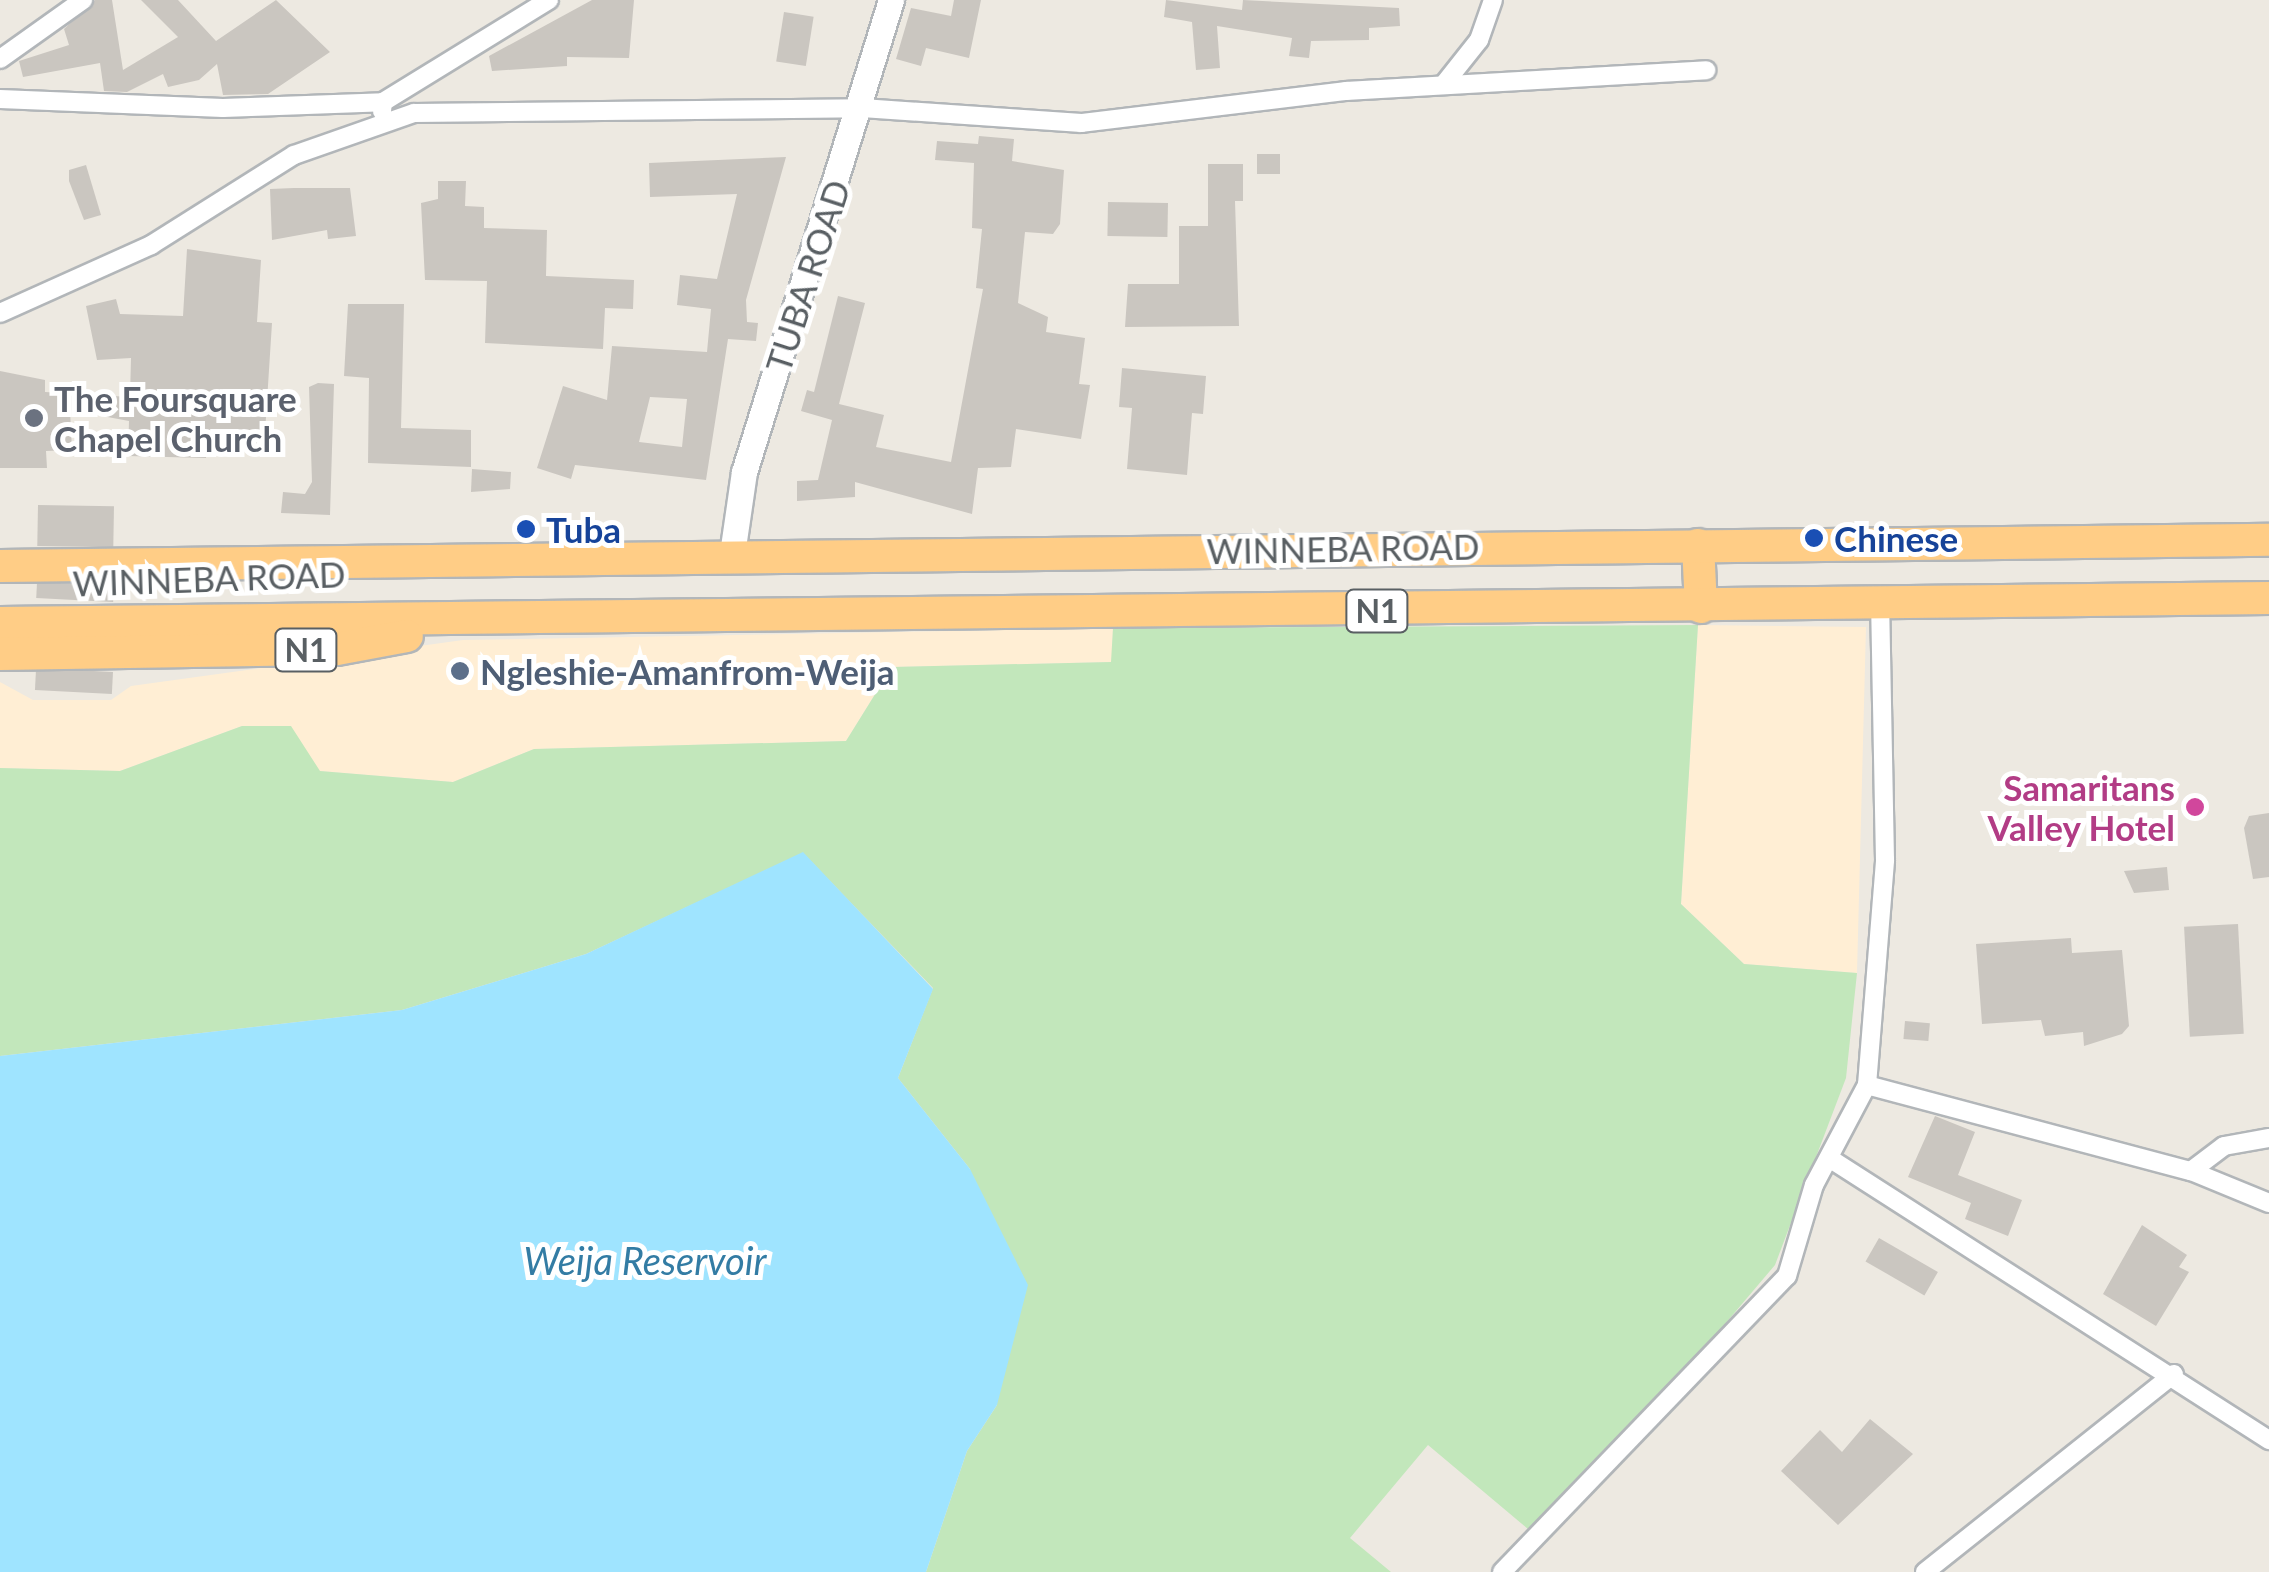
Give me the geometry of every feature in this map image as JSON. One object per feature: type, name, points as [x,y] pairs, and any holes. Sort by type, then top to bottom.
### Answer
[{"type":"highway","name":"WINNEBA ROAD","points":[[0,566],[732,554],[2269,540]]},
{"type":"highway","points":[[1698,545],[1701,606]]},
{"type":"highway","name":"WINNEBA ROAD","points":[[0,548],[338,550],[416,561]]},
{"type":"highway","name":"WINNEBA ROAD","points":[[0,583],[338,580],[416,561]]},
{"type":"highway","name":"WINNEBA ROAD","points":[[0,623],[1880,607],[2269,598]]},
{"type":"highway","name":"WINNEBA ROAD","points":[[0,636],[350,634],[485,621]]},
{"type":"highway","name":"WINNEBA ROAD","points":[[0,654],[337,649],[485,621]]},
{"type":"street","points":[[0,59],[83,0]]},
{"type":"street","points":[[0,313],[151,245],[294,155],[382,110],[549,0]]},
{"type":"street","name":"TUBA ROAD","points":[[732,554],[744,472],[862,108],[891,0]]},
{"type":"street","points":[[1444,84],[1479,40],[1492,0]]},
{"type":"street","points":[[0,99],[382,110],[862,108],[1082,123],[1444,84],[1706,70]]},
{"type":"street","points":[[1502,1572],[1788,1276],[1830,1158],[1867,1086],[1885,860],[1880,607]]},
{"type":"street","points":[[1867,1086],[2191,1171],[2269,1203]]},
{"type":"street","points":[[2191,1171],[2224,1146],[2269,1138]]},
{"type":"street","points":[[1830,1158],[2174,1374],[2269,1440]]},
{"type":"street","points":[[1925,1572],[2174,1374]]},
{"type":"shaded area","points":[[1698,625],[1866,627],[1857,973],[1744,964],[1681,904]]},
{"type":"shaded area","points":[[1113,628],[1112,662],[892,667],[846,741],[534,749],[453,782],[319,771],[242,726],[120,771],[0,768],[0,682],[33,700],[111,700],[131,686],[463,640]]},
{"type":"green space","points":[[1698,625],[1681,904],[1744,964],[1857,973],[1846,1078],[1775,1265],[1686,1370],[1528,1529],[1428,1445],[1350,1538],[1391,1572],[926,1572],[967,1451],[997,1405],[970,1169],[898,1078],[933,988],[803,853],[586,954],[402,1010],[0,1056],[0,768],[120,771],[242,726],[291,726],[320,771],[453,782],[534,749],[846,741],[892,667],[1111,662],[1113,628]]},
{"type":"water","name":"Weija Reservoir","points":[[803,852],[933,989],[898,1078],[970,1169],[1028,1285],[997,1405],[967,1451],[926,1572],[0,1572],[0,1056],[402,1010],[586,954]]},
{"type":"building","points":[[95,0],[112,0],[123,70],[178,37],[141,0],[178,0],[216,41],[276,0],[330,52],[268,94],[223,95],[217,64],[199,80],[168,87],[163,74],[127,92],[104,91],[100,63],[23,77],[19,61],[69,45],[64,29]]},
{"type":"building","points":[[592,0],[634,0],[629,58],[567,57],[567,66],[492,71],[489,56]]},
{"type":"building","points":[[954,0],[981,0],[969,58],[926,48],[921,66],[896,59],[911,8],[951,16]]},
{"type":"building","points":[[1166,0],[1242,10],[1243,0],[1399,8],[1400,26],[1369,28],[1369,40],[1311,41],[1309,58],[1289,56],[1292,38],[1217,26],[1220,68],[1196,70],[1192,22],[1164,17]]},
{"type":"building","points":[[784,12],[814,17],[806,66],[776,61]]},
{"type":"building","points":[[979,136],[1014,139],[1012,161],[1064,170],[1060,224],[1053,234],[1025,232],[1018,303],[1048,317],[1046,332],[1085,338],[1079,384],[1090,385],[1081,439],[1016,429],[1011,467],[978,468],[972,514],[855,482],[855,497],[797,501],[797,481],[818,480],[832,420],[801,411],[807,390],[814,392],[838,296],[865,303],[839,404],[884,415],[876,447],[951,462],[983,289],[976,288],[982,229],[972,228],[974,163],[935,160],[937,141],[978,144]]},
{"type":"building","points":[[1257,154],[1280,154],[1280,174],[1257,174]]},
{"type":"building","points":[[786,157],[746,300],[747,322],[758,323],[756,341],[728,339],[706,480],[575,465],[571,479],[537,468],[563,386],[607,400],[612,346],[707,352],[711,309],[677,305],[680,275],[717,279],[737,194],[650,197],[649,163]],"holes":[[[650,397],[687,399],[682,447],[639,442]]]},
{"type":"building","points":[[1208,164],[1243,164],[1243,201],[1235,201],[1239,326],[1125,327],[1128,284],[1179,284],[1179,226],[1208,226]]},
{"type":"building","points":[[86,165],[101,215],[84,220],[69,181],[69,170]]},
{"type":"building","points":[[438,181],[466,181],[465,206],[484,207],[484,228],[547,230],[546,276],[634,280],[633,309],[605,308],[603,349],[485,343],[487,281],[425,280],[421,203],[438,199]]},
{"type":"building","points":[[350,188],[356,236],[328,239],[327,230],[272,240],[270,189]]},
{"type":"building","points":[[1108,202],[1168,203],[1167,237],[1107,236]]},
{"type":"building","points":[[187,249],[261,260],[257,322],[272,323],[264,448],[207,445],[206,458],[128,456],[129,421],[70,410],[72,450],[46,451],[47,468],[0,468],[0,371],[45,380],[45,392],[130,397],[131,358],[97,360],[86,306],[116,299],[120,314],[183,316]]},
{"type":"building","points":[[348,304],[404,304],[401,428],[471,430],[471,467],[368,463],[369,378],[344,376]]},
{"type":"building","points":[[1122,368],[1206,376],[1203,414],[1192,413],[1187,475],[1127,469],[1132,408],[1119,407]]},
{"type":"building","points":[[334,384],[330,515],[281,513],[283,492],[305,494],[312,482],[309,387]]},
{"type":"building","points":[[472,469],[511,472],[510,489],[471,492]]},
{"type":"building","points":[[38,505],[114,506],[113,547],[37,546]]},
{"type":"building","points":[[37,581],[114,585],[113,602],[36,598]]},
{"type":"building","points":[[36,668],[113,672],[112,694],[35,690]]},
{"type":"building","points":[[2269,813],[2269,877],[2253,879],[2244,828],[2249,816]]},
{"type":"building","points":[[2167,867],[2169,890],[2134,893],[2124,871]]},
{"type":"building","points":[[2238,924],[2244,1034],[2190,1037],[2184,927]]},
{"type":"building","points":[[2071,938],[2072,953],[2122,950],[2129,1026],[2122,1034],[2084,1046],[2083,1032],[2045,1036],[2041,1020],[1982,1024],[1976,944]]},
{"type":"building","points":[[1905,1021],[1930,1023],[1928,1041],[1903,1039]]},
{"type":"building","points":[[1935,1116],[1975,1132],[1958,1175],[2022,1200],[2008,1236],[1965,1219],[1971,1203],[1908,1177]]},
{"type":"building","points":[[2142,1225],[2187,1255],[2179,1267],[2189,1272],[2156,1326],[2103,1294]]},
{"type":"building","points":[[1879,1238],[1938,1272],[1924,1295],[1866,1261]]},
{"type":"building","points":[[1870,1419],[1913,1454],[1838,1525],[1781,1471],[1820,1430],[1842,1452]]},
{"type":"place","name":"The Foursquare Chapel Church","points":[[34,418]]},
{"type":"place","name":"Tuba","points":[[526,529]]},
{"type":"place","name":"Chinese","points":[[1814,538]]},
{"type":"place","name":"Ngleshie-Amanfrom-Weija","points":[[460,671]]},
{"type":"place","name":"Samaritans Valley Hotel","points":[[2195,807]]}]
